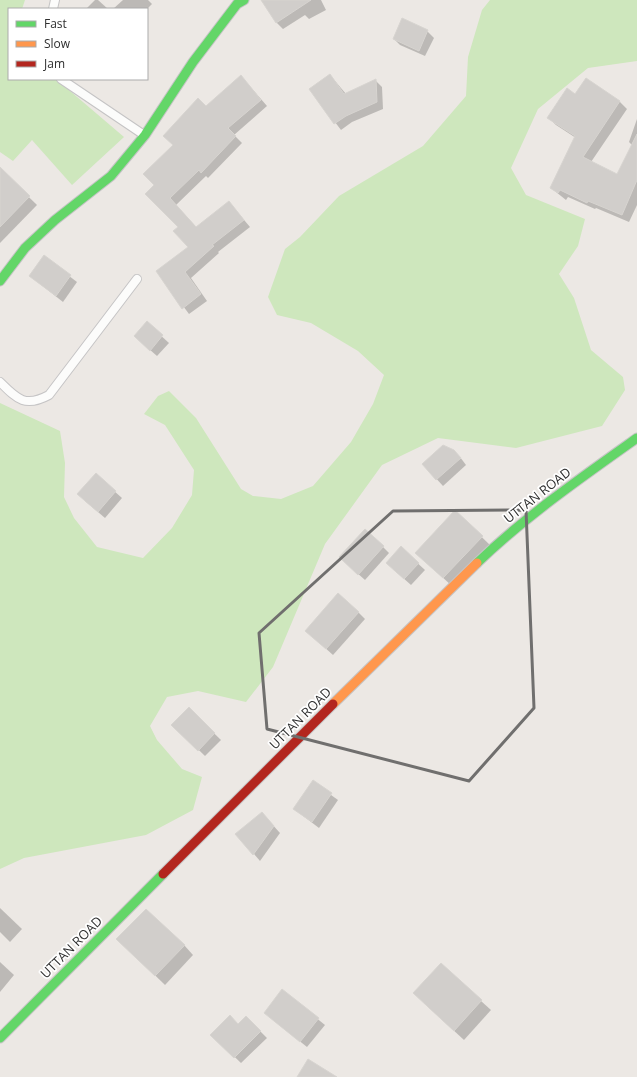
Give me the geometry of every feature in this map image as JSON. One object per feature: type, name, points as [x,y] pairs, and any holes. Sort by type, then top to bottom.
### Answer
[{"type":"main road","points":[[0,281],[25,248],[55,220],[111,176],[145,135],[193,62],[237,4],[244,0]]},
{"type":"main road","name":"UTTAN ROAD","points":[[0,1038],[382,654],[494,547],[561,492],[637,438]]},
{"type":"lane","points":[[62,80],[145,135]]},
{"type":"lane","points":[[0,382],[15,397],[25,402],[38,401],[49,394],[137,279]]},
{"type":"highlighted area","points":[[526,510],[534,708],[469,781],[267,729],[259,633],[393,511]]},
{"type":"green space","points":[[0,0],[25,0],[22,8],[8,8],[8,80],[57,80],[124,137],[72,185],[32,140],[13,161],[0,152]]},
{"type":"green space","points":[[490,0],[637,0],[637,61],[588,68],[538,109],[511,168],[526,195],[585,219],[578,246],[559,274],[574,298],[591,350],[623,377],[625,390],[602,426],[516,448],[438,438],[382,465],[325,544],[273,667],[246,702],[198,691],[167,697],[150,726],[157,740],[182,769],[202,777],[193,810],[146,835],[24,858],[0,869],[0,403],[60,431],[65,463],[64,497],[74,518],[97,547],[143,558],[172,528],[192,495],[194,470],[165,425],[144,414],[158,396],[169,391],[196,418],[241,489],[253,496],[281,499],[313,486],[351,442],[373,404],[384,375],[358,351],[311,323],[277,315],[268,297],[285,249],[300,237],[339,196],[423,146],[466,96],[468,57],[482,10]]},
{"type":"building","points":[[261,0],[311,0],[276,23]]},
{"type":"building","points":[[402,18],[428,30],[419,51],[393,39]]},
{"type":"building","points":[[330,74],[344,94],[376,79],[377,102],[346,116],[334,124],[309,89]]},
{"type":"building","points":[[241,75],[261,100],[228,128],[236,136],[201,173],[199,170],[170,198],[196,227],[229,201],[244,220],[212,245],[214,246],[185,272],[201,294],[182,309],[156,271],[188,247],[173,231],[178,227],[145,194],[154,185],[143,174],[173,145],[163,136],[198,98],[206,106]]},
{"type":"building","points":[[586,78],[620,101],[583,157],[617,174],[637,134],[637,180],[622,215],[588,201],[587,203],[560,190],[558,193],[550,188],[575,136],[547,118],[567,88],[575,94]]},
{"type":"building","points":[[0,167],[30,196],[0,227]]},
{"type":"building","points":[[44,255],[71,275],[56,296],[29,276]]},
{"type":"building","points":[[147,321],[163,335],[150,351],[134,336]]},
{"type":"building","points":[[443,445],[454,450],[461,458],[436,480],[422,464]]},
{"type":"building","points":[[96,473],[116,491],[98,512],[77,494]]},
{"type":"building","points":[[455,510],[483,536],[443,578],[415,553]]},
{"type":"building","points":[[365,529],[384,546],[358,575],[339,557]]},
{"type":"building","points":[[401,546],[419,563],[404,579],[386,563]]},
{"type":"building","points":[[338,593],[359,612],[326,649],[305,631]]},
{"type":"building","points":[[189,707],[215,733],[198,751],[171,725]]},
{"type":"building","points":[[313,780],[332,793],[312,822],[293,809]]},
{"type":"building","points":[[262,812],[274,826],[253,855],[235,834]]},
{"type":"building","points":[[146,909],[185,945],[155,976],[116,939]]},
{"type":"building","points":[[441,963],[482,1000],[454,1031],[413,993]]},
{"type":"building","points":[[282,989],[319,1018],[300,1042],[264,1013]]},
{"type":"building","points":[[230,1015],[238,1024],[246,1016],[261,1031],[234,1058],[210,1035]]},
{"type":"building","points":[[308,1059],[337,1077],[297,1077]]},
{"type":"traffic: fast","points":[[0,281],[25,248],[55,220],[111,176],[145,135],[193,62],[237,4],[244,0]]},
{"type":"traffic: fast","points":[[477,563],[535,513],[575,482],[637,438]]},
{"type":"traffic: fast","points":[[0,1038],[163,874]]},
{"type":"traffic: slow","points":[[333,704],[477,563]]},
{"type":"traffic: jam","points":[[163,874],[333,704]]}]
